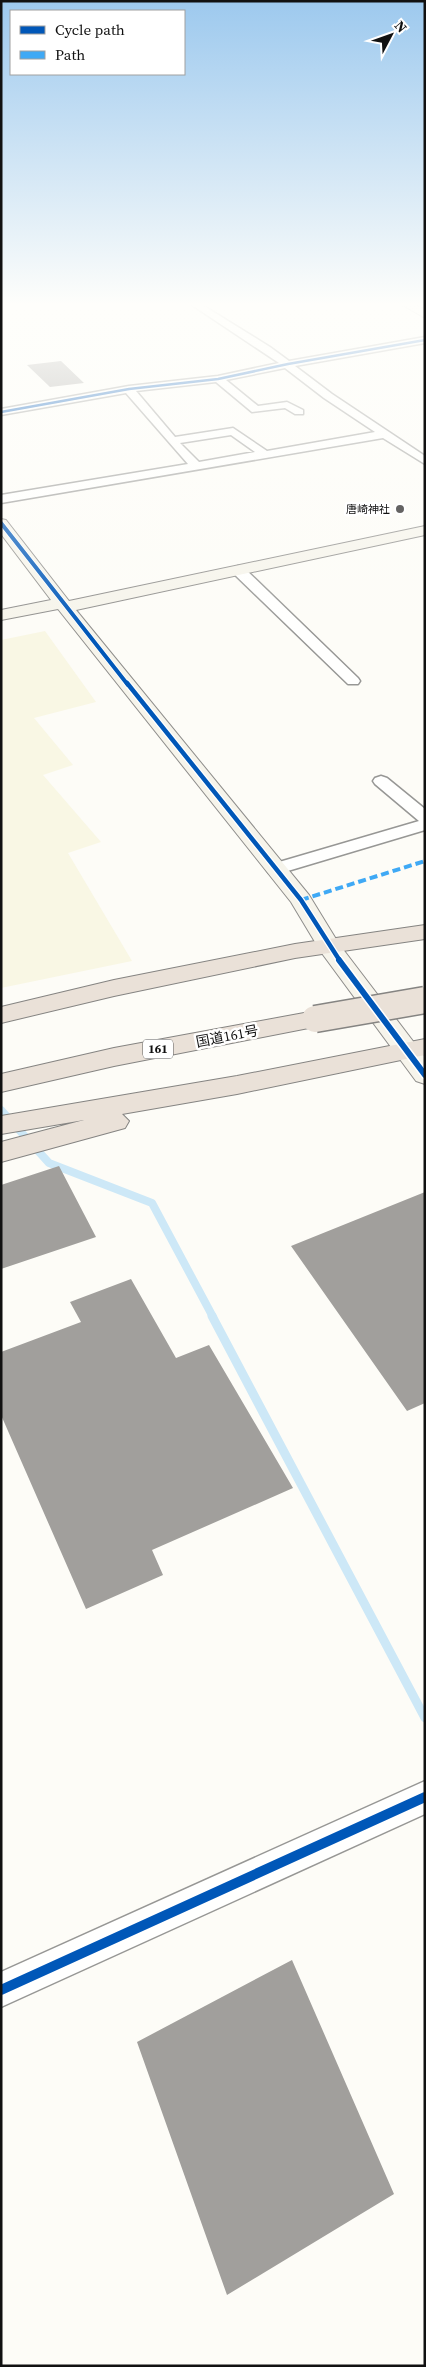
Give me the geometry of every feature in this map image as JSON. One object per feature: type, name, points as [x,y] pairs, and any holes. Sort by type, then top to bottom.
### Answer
[{"type":"highway","points":[[1,1015],[114,988],[295,950],[329,947],[425,932]]},
{"type":"highway","points":[[1,999],[87,979],[114,988]]},
{"type":"highway","name":"国道161号","points":[[1,1084],[114,1057],[425,1000]]},
{"type":"highway","points":[[1,1125],[237,1084],[415,1049]]},
{"type":"highway","points":[[8,1150],[237,1084]]},
{"type":"street","points":[[149,413],[172,441],[195,464]]},
{"type":"street","points":[[354,413],[425,461]]},
{"type":"street","points":[[172,441],[233,431],[263,453]]},
{"type":"street","points":[[1,499],[195,464],[352,441],[384,434]]},
{"type":"street","points":[[1,523],[64,605],[301,900],[329,947],[415,1049],[425,1075]]},
{"type":"street","points":[[1,615],[64,605],[425,530]]},
{"type":"street","points":[[238,570],[353,681]]},
{"type":"street","points":[[381,781],[425,818]]},
{"type":"street","points":[[275,869],[425,825]]},
{"type":"street","points":[[1,1990],[425,1797]]},
{"type":"shaded area","points":[[45,631],[96,702],[34,718],[73,765],[43,775],[101,842],[68,853],[132,961],[1,988],[1,640]]},
{"type":"building","points":[[59,1166],[96,1237],[1,1269],[1,1185]]},
{"type":"building","points":[[425,1192],[425,1403],[407,1411],[291,1246]]},
{"type":"building","points":[[131,1279],[176,1358],[209,1345],[293,1488],[152,1550],[163,1575],[86,1609],[1,1415],[1,1352],[81,1322],[70,1302]]},
{"type":"building","points":[[292,1960],[394,2194],[227,2295],[137,2042]]},
{"type":"waterway","points":[[1,1110],[49,1163],[152,1203],[213,1317]]},
{"type":"waterway","points":[[212,1316],[425,1718]]},
{"type":"marked path","points":[[301,900],[425,861]]},
{"type":"cycle path","points":[[1,523],[62,603],[301,900],[329,947],[425,1075]]},
{"type":"cycle path","points":[[1,1990],[425,1797]]},
{"type":"place","name":"唐崎神社","points":[[400,509]]}]
